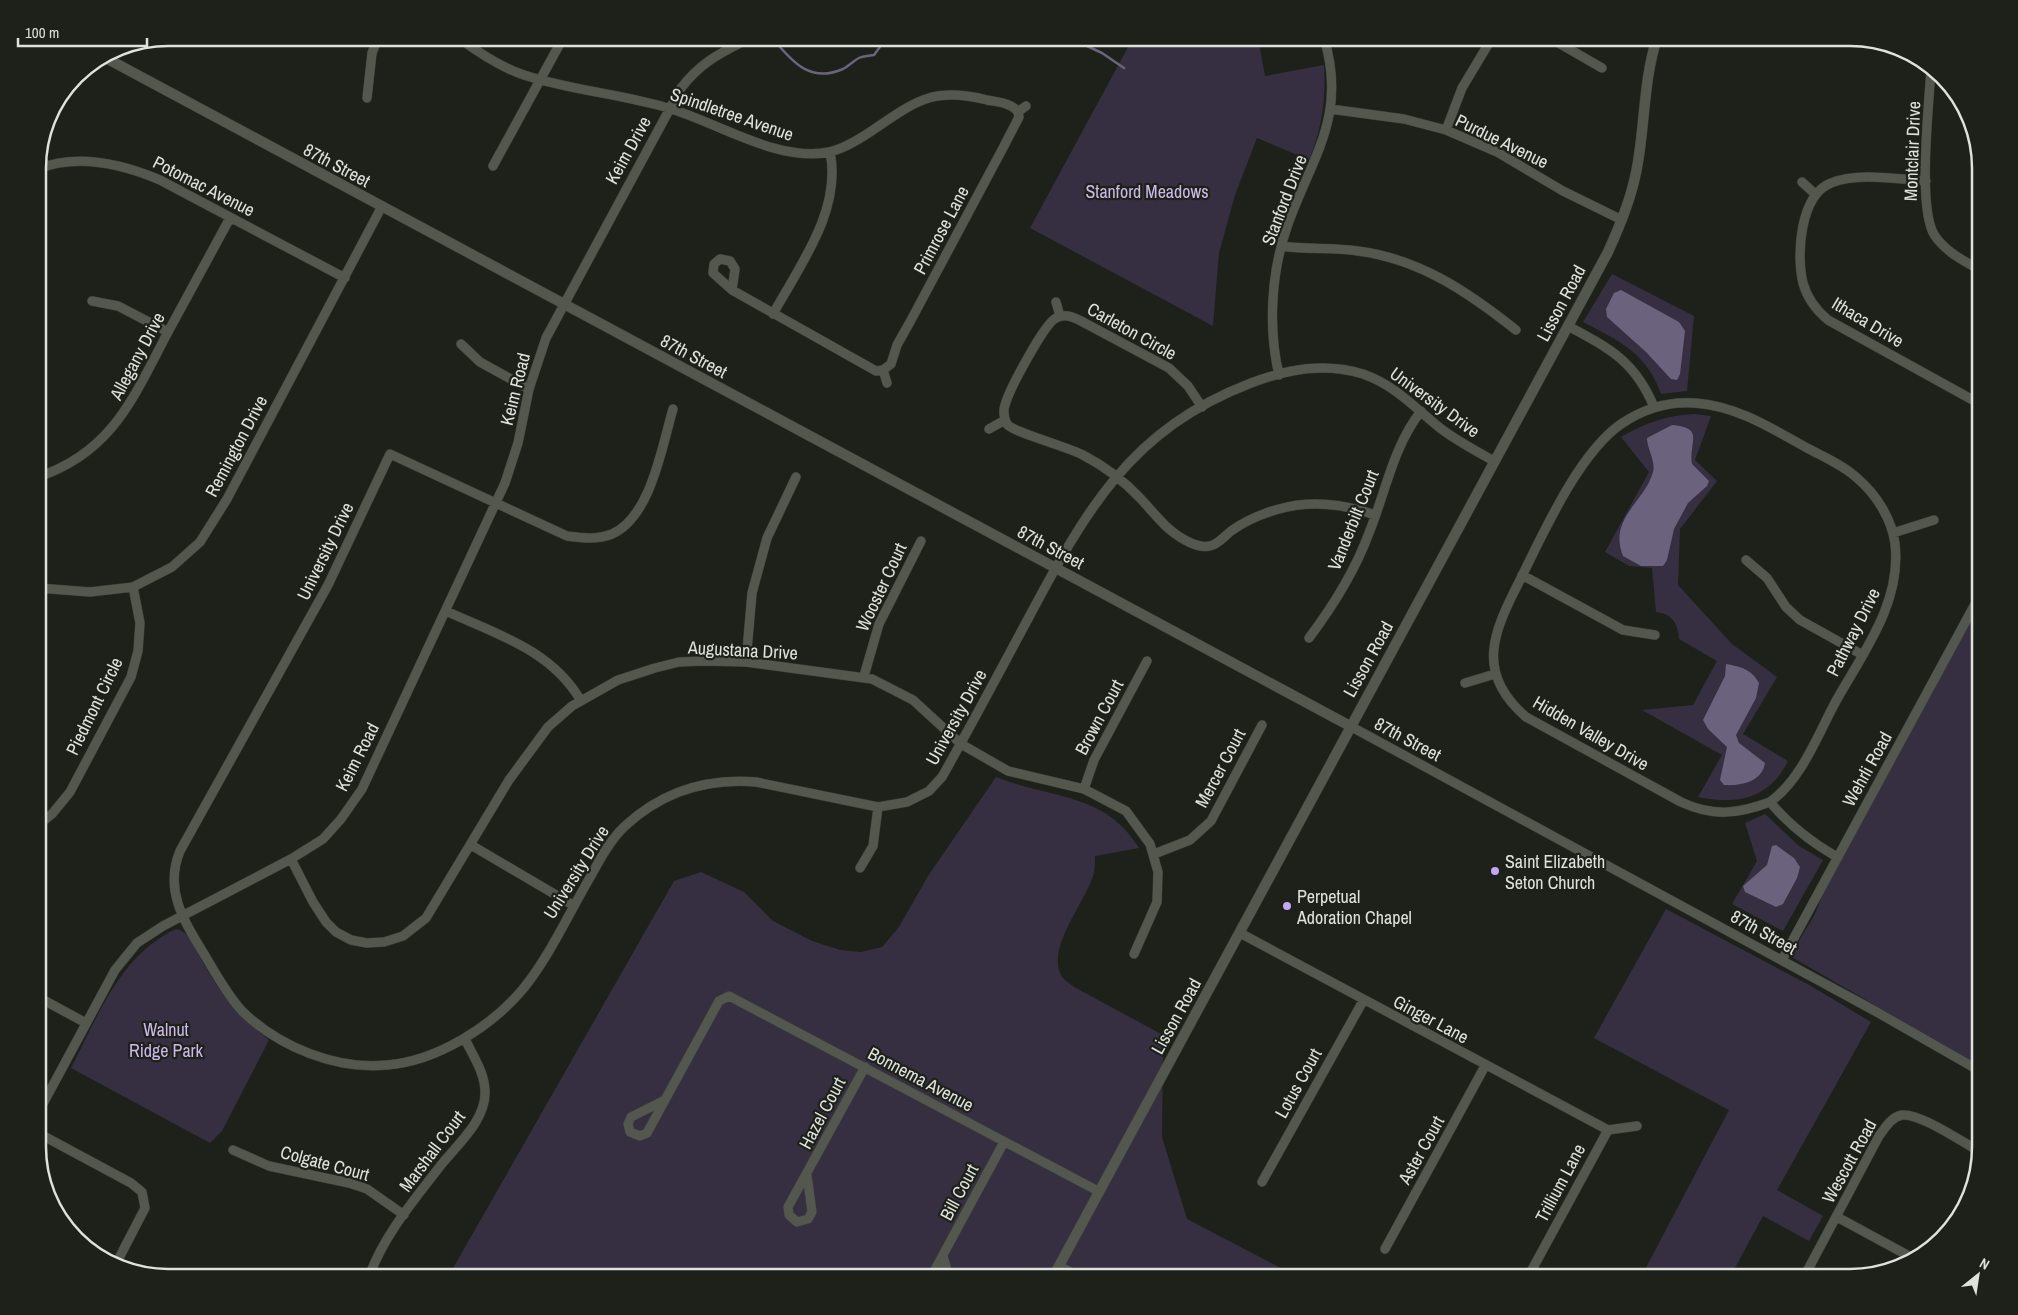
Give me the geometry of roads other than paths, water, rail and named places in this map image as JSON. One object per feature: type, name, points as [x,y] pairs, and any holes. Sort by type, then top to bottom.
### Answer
[{"type":"street","points":[[367,98],[372,53],[375,46]]},
{"type":"street","name":"Spindletree Avenue","points":[[471,46],[495,62],[540,80],[669,108],[787,152],[810,154],[830,152],[856,140],[912,104],[932,96],[944,94],[970,96],[1012,106],[1018,112]]},
{"type":"street","points":[[494,166],[559,46]]},
{"type":"street","name":"Keim Drive","points":[[563,304],[681,88],[700,66],[736,46]]},
{"type":"street","name":"Stanford Drive","points":[[1279,375],[1272,324],[1274,294],[1282,246],[1291,215],[1320,150],[1330,109],[1329,64],[1326,46]]},
{"type":"street","points":[[1446,130],[1462,88],[1487,46]]},
{"type":"street","points":[[1564,46],[1602,68]]},
{"type":"street","name":"Lisson Road","points":[[1057,1269],[1568,326],[1622,220],[1638,163],[1646,87],[1655,46]]},
{"type":"street","name":"87th Street","points":[[111,61],[381,208],[1350,726],[1782,960],[1972,1067]]},
{"type":"street","name":"Montclair Drive","points":[[1931,78],[1925,203],[1930,226],[1935,236],[1949,252],[1972,265]]},
{"type":"street","points":[[1018,112],[1026,106]]},
{"type":"street","name":"Purdue Avenue","points":[[1330,109],[1404,119],[1446,130],[1497,152],[1563,191],[1622,220]]},
{"type":"street","name":"Primrose Lane","points":[[883,370],[891,364],[902,337],[1019,117],[1018,112]]},
{"type":"street","points":[[773,314],[825,216],[833,184],[830,152]]},
{"type":"street","name":"Potomac Avenue","points":[[47,167],[84,161],[120,165],[160,180],[344,278]]},
{"type":"street","points":[[1802,182],[1815,194],[1829,183],[1846,178],[1926,181]]},
{"type":"street","name":"Ithaca Drive","points":[[1815,194],[1808,206],[1804,219],[1801,267],[1807,295],[1816,309],[1835,324],[1972,400]]},
{"type":"street","name":"Remington Drive","points":[[47,589],[90,592],[133,587],[172,567],[200,542],[227,499],[381,208]]},
{"type":"street","name":"Allegany Drive","points":[[47,473],[72,463],[87,453],[111,429],[130,404],[230,218]]},
{"type":"street","points":[[1282,246],[1364,251],[1412,264],[1446,280],[1516,330]]},
{"type":"street","points":[[732,290],[850,355],[871,369],[883,370],[886,383]]},
{"type":"street","points":[[92,301],[118,306],[168,332]]},
{"type":"street","name":"Carleton Circle","points":[[1056,302],[1060,316]]},
{"type":"street","name":"Keim Road","points":[[47,1096],[115,970],[126,956],[154,932],[291,859],[323,838],[341,819],[362,789],[496,505],[512,463],[529,389],[546,338],[563,304]]},
{"type":"street","name":"Carleton Circle","points":[[1005,420],[1004,411],[1008,396],[1047,324],[1060,316],[1075,318],[1169,368],[1188,386],[1202,407]]},
{"type":"street","points":[[1568,326],[1622,358],[1639,376],[1654,407]]},
{"type":"street","points":[[461,344],[480,362],[529,389]]},
{"type":"street","name":"University Drive","points":[[496,505],[390,454],[328,585],[180,851],[174,866],[172,884],[184,915],[221,982],[242,1010],[266,1031],[294,1047],[332,1061],[387,1065],[417,1059],[465,1039],[500,1013],[523,989],[537,969],[603,854],[624,827],[662,799],[698,785],[738,781],[756,782],[878,808],[907,802],[929,791],[942,777],[961,744],[1055,568],[1088,511],[1116,477],[1160,434],[1202,407],[1238,388],[1279,375],[1317,367],[1351,371],[1387,385],[1451,436],[1494,461]]},
{"type":"street","name":"Pathway Drive","points":[[1654,407],[1694,402],[1722,406],[1750,417],[1838,464],[1858,478],[1878,501],[1893,533],[1896,558],[1892,591],[1884,613],[1797,773],[1778,796],[1770,802]]},
{"type":"street","name":"Hidden Valley Drive","points":[[1654,407],[1623,422],[1595,447],[1574,478],[1522,576],[1496,632],[1493,648],[1495,674],[1500,687],[1512,704],[1526,717],[1681,802],[1702,810],[1725,814],[1743,811],[1770,802]]},
{"type":"street","points":[[496,505],[567,536],[590,538],[613,533],[630,522],[643,503],[673,409]]},
{"type":"street","name":"Vanderbilt Court","points":[[1309,638],[1346,583],[1376,515],[1397,453],[1421,411]]},
{"type":"street","points":[[989,429],[1005,420],[1015,430],[1050,441],[1083,455],[1116,477],[1140,498],[1174,534],[1202,547],[1213,546],[1247,521],[1280,508],[1299,505],[1332,504],[1376,515]]},
{"type":"street","points":[[746,662],[752,593],[768,538],[796,477]]},
{"type":"street","points":[[1893,533],[1934,520]]},
{"type":"street","name":"Wooster Court","points":[[864,676],[879,624],[921,541]]},
{"type":"street","points":[[1746,560],[1767,578],[1786,607],[1800,620],[1861,654]]},
{"type":"street","points":[[1522,576],[1623,630],[1655,635]]},
{"type":"street","name":"Piedmont Circle","points":[[47,818],[70,792],[130,677],[138,651],[140,623],[133,587]]},
{"type":"street","name":"Wehrli Road","points":[[1782,960],[1972,610]]},
{"type":"street","points":[[446,611],[516,643],[550,663],[562,673],[581,701]]},
{"type":"street","name":"Brown Court","points":[[1084,789],[1094,760],[1147,661]]},
{"type":"street","name":"Augustana Drive","points":[[291,859],[313,902],[331,927],[351,940],[367,943],[384,942],[403,936],[426,918],[509,780],[548,727],[581,701],[618,680],[679,662],[746,662],[864,676],[890,686],[913,700],[961,744],[1008,771],[1084,789],[1126,811],[1142,831],[1154,854],[1158,872],[1157,902],[1134,954]]},
{"type":"street","points":[[1465,683],[1495,674]]},
{"type":"street","name":"Mercer Court","points":[[1154,854],[1190,840],[1211,821],[1262,725]]},
{"type":"street","points":[[1770,802],[1794,828],[1837,857]]},
{"type":"street","points":[[860,868],[873,846],[878,808]]},
{"type":"street","points":[[471,845],[574,905]]},
{"type":"street","name":"Ginger Lane","points":[[1240,934],[1608,1130]]},
{"type":"street","name":"Bonnema Avenue","points":[[665,1100],[719,1001],[729,996],[1098,1191]]},
{"type":"street","name":"Lotus Court","points":[[1262,1182],[1363,1001]]},
{"type":"street","points":[[47,1002],[86,1023]]},
{"type":"street","name":"Marshall Court","points":[[374,1269],[382,1248],[404,1215],[479,1117],[486,1094],[483,1076],[465,1039]]},
{"type":"street","name":"Aster Court","points":[[1385,1249],[1485,1066]]},
{"type":"street","name":"Hazel Court","points":[[807,1175],[812,1212],[808,1219],[798,1222],[791,1218],[788,1208],[865,1067]]},
{"type":"street","points":[[665,1100],[647,1133],[636,1136],[630,1132],[628,1124],[630,1118],[665,1100]]},
{"type":"street","name":"Wescott Road","points":[[1809,1269],[1880,1136],[1890,1122],[1900,1115],[1917,1118],[1972,1147]]},
{"type":"street","points":[[1608,1130],[1637,1126]]},
{"type":"street","name":"Trillium Lane","points":[[1533,1269],[1608,1130]]},
{"type":"street","points":[[47,1138],[130,1183],[142,1192],[145,1208],[119,1258]]},
{"type":"street","name":"Bill Court","points":[[936,1269],[1004,1142]]},
{"type":"street","name":"Colgate Court","points":[[233,1150],[269,1166],[349,1183],[367,1189],[404,1215]]},
{"type":"street","points":[[1836,1217],[1906,1254]]},
{"type":"street","points":[[943,1256],[947,1269]]},
{"type":"street","points":[[1059,1266],[1064,1269]]},
{"type":"waterway","points":[[779,46],[796,63],[812,72],[821,74],[832,73],[843,69],[859,58],[874,55],[881,46]]},
{"type":"waterway","points":[[1087,46],[1102,53],[1124,68]]},
{"type":"place","name":"Saint Elizabeth Seton Church","points":[[1495,871]]},
{"type":"place","name":"Perpetual Adoration Chapel","points":[[1287,906]]},
{"type":"park label","name":"Stanford Meadows","points":[[1147,191]]},
{"type":"park label","name":"Walnut Ridge Park","points":[[166,1039]]}]
